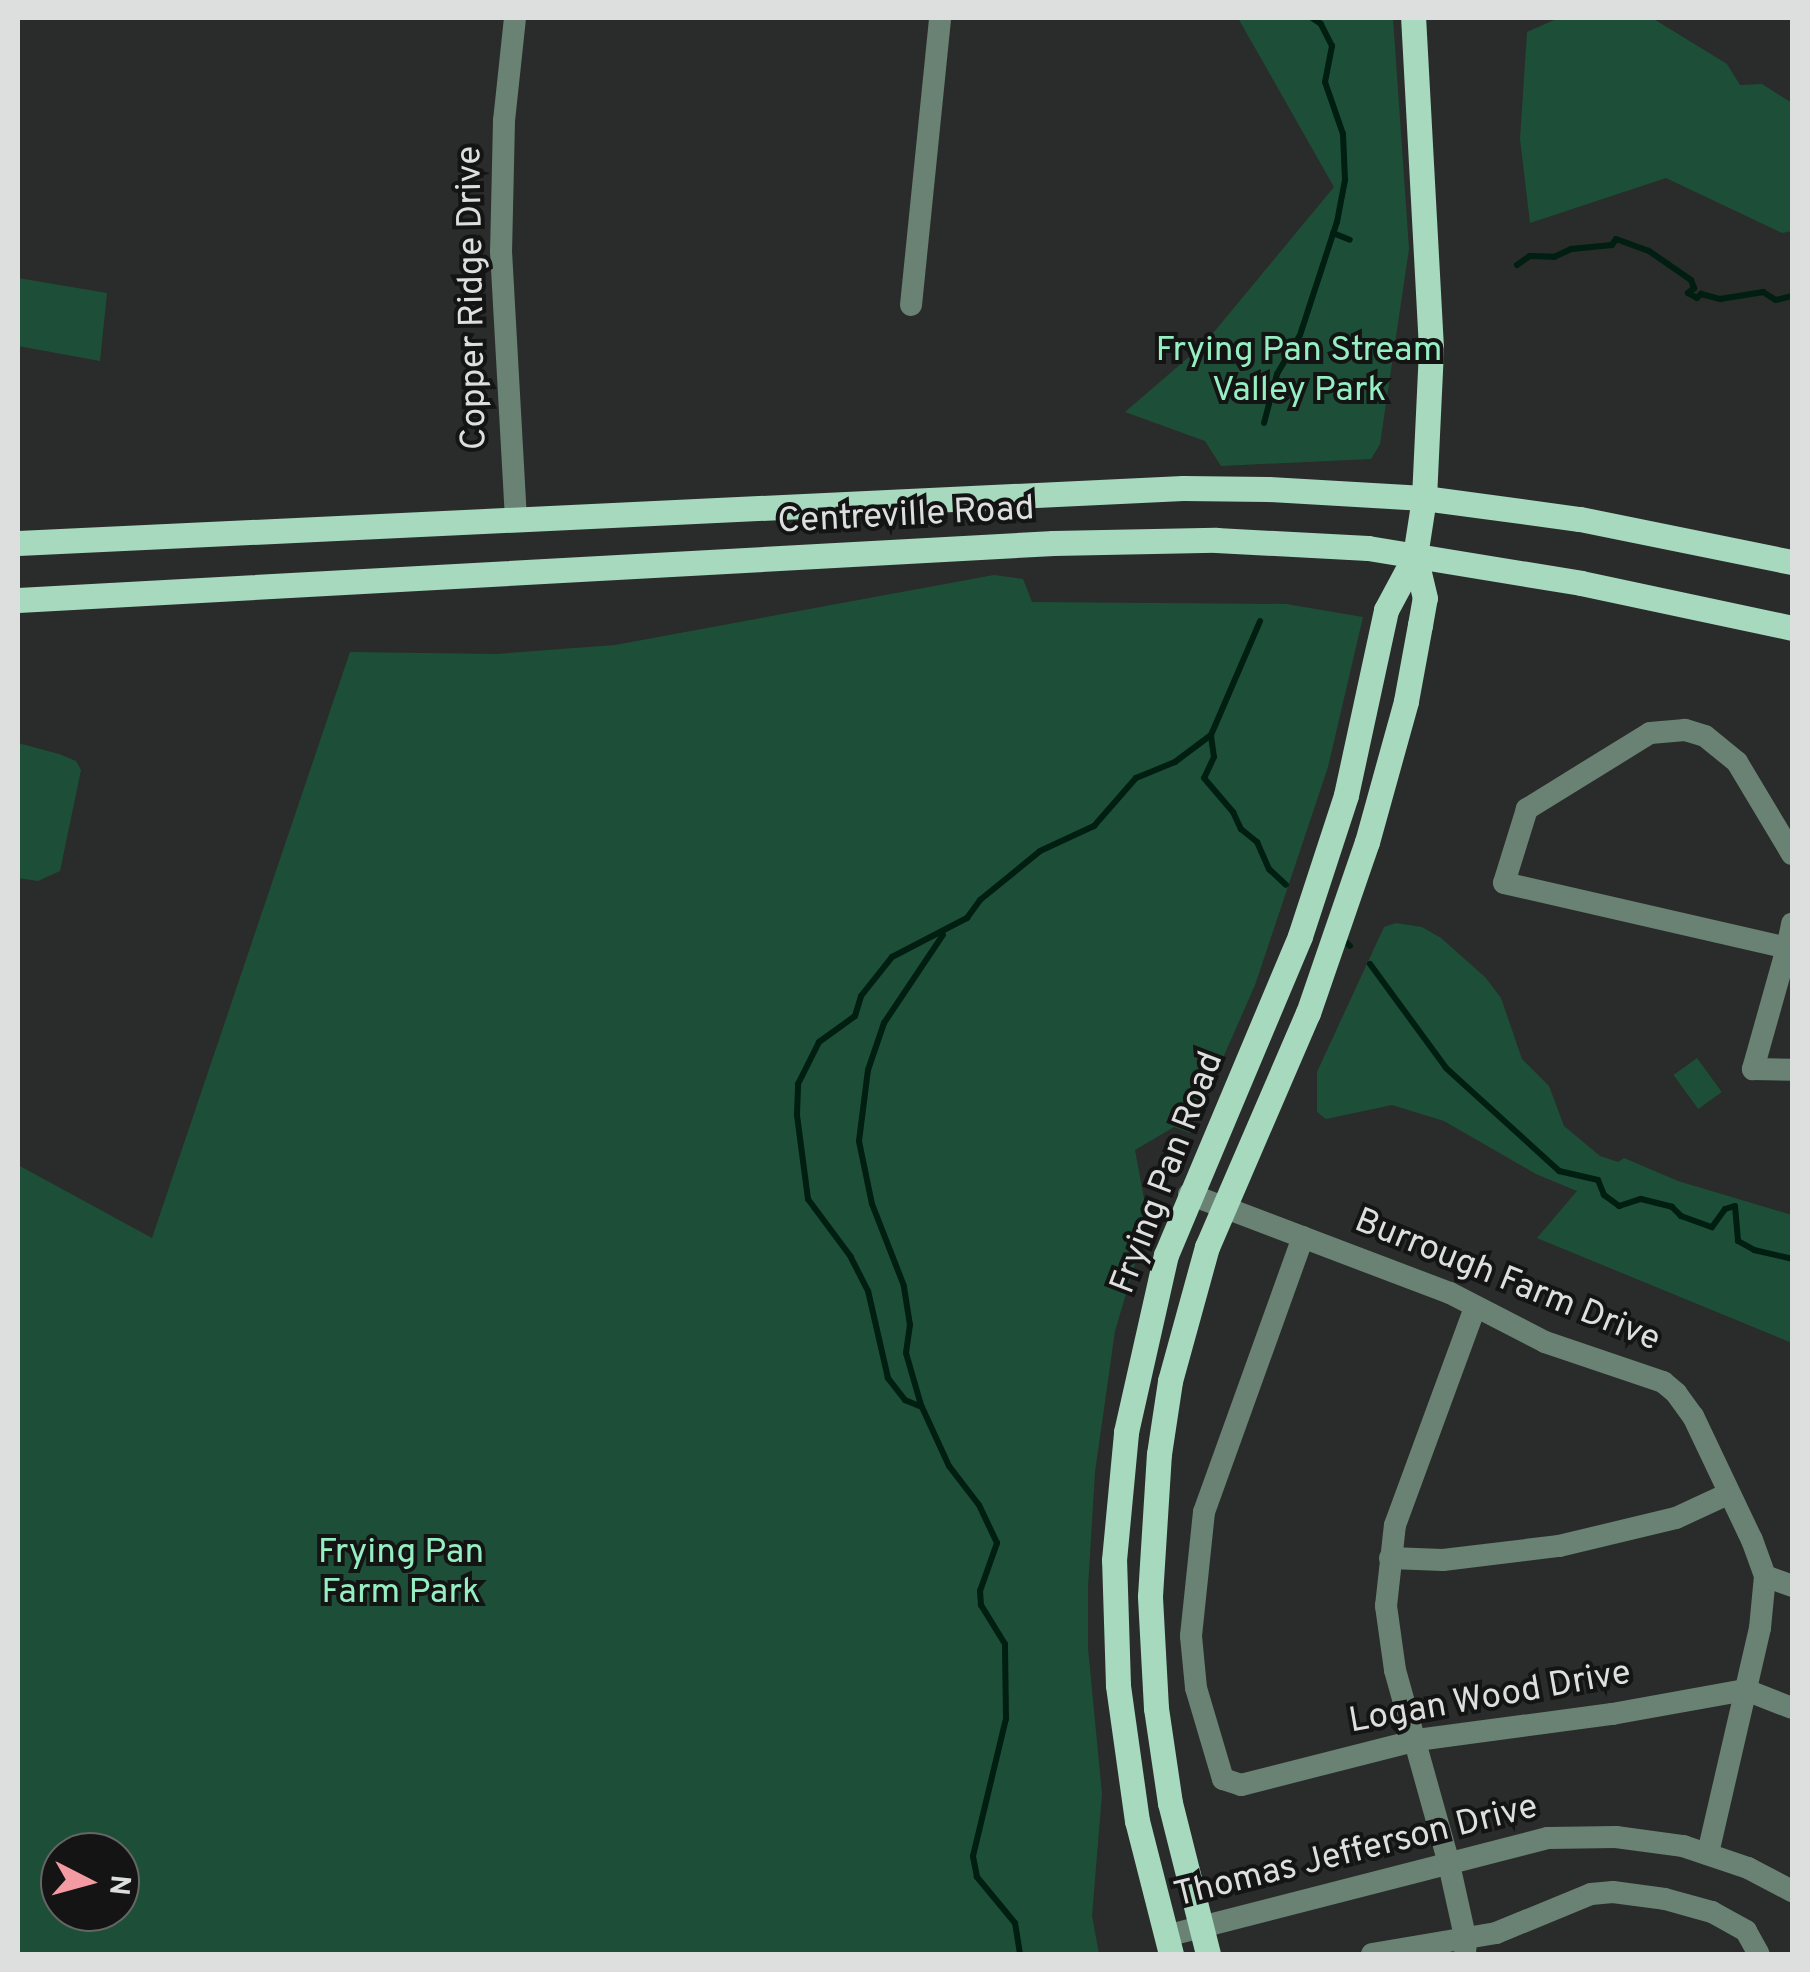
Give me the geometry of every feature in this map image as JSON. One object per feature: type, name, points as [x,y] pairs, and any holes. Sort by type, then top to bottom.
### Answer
[{"type":"main road","name":"Frying Pan Road","points":[[1168,1945],[1137,1821],[1122,1734],[1114,1560],[1126,1432],[1166,1255],[1300,936],[1346,794],[1386,610],[1415,556],[1424,498],[1430,296],[1413,18]]},
{"type":"main road","name":"Centreville Road","points":[[18,543],[1184,488],[1424,498],[1597,522],[1792,562]]},
{"type":"main road","name":"Centreville Road","points":[[18,600],[1140,539],[1328,544],[1582,583],[1792,628]]},
{"type":"main road","name":"Frying Pan Road","points":[[1208,1954],[1161,1754],[1150,1596],[1152,1516],[1170,1380],[1188,1307],[1222,1207],[1308,1013],[1357,874],[1406,701],[1425,598],[1415,556]]},
{"type":"street","name":"Copper Ridge Drive","points":[[515,18],[504,121],[500,250],[516,517]]},
{"type":"street","points":[[911,305],[940,18]]},
{"type":"street","points":[[1787,948],[1504,883],[1527,809],[1650,733],[1685,730],[1705,736],[1737,762],[1792,854]]},
{"type":"street","points":[[1792,924],[1753,1069],[1792,1070]]},
{"type":"street","name":"Burrough Farm Drive","points":[[1189,1194],[1450,1294],[1545,1342],[1663,1382],[1693,1416],[1765,1576]]},
{"type":"street","name":"Logan Wood Drive","points":[[1302,1238],[1204,1512],[1190,1636],[1196,1688],[1224,1779],[1241,1785],[1416,1740],[1612,1714],[1746,1690]]},
{"type":"street","points":[[1466,1948],[1448,1860],[1395,1670],[1386,1606],[1395,1525],[1475,1308]]},
{"type":"street","points":[[1390,1558],[1444,1560],[1559,1546],[1676,1518],[1728,1494]]},
{"type":"street","points":[[1708,1854],[1746,1690],[1765,1576],[1792,1586]]},
{"type":"street","points":[[1746,1690],[1792,1708]]},
{"type":"street","name":"Thomas Jefferson Drive","points":[[1168,1945],[1201,1927],[1448,1860],[1516,1843],[1582,1836],[1650,1840],[1708,1854],[1748,1868],[1792,1891]]},
{"type":"street","points":[[1372,1954],[1466,1948],[1591,1894],[1613,1892],[1665,1899],[1712,1912],[1746,1931],[1760,1954]]},
{"type":"green space","name":"Frying Pan Stream Valley Park","points":[[1238,18],[1393,18],[1409,249],[1380,444],[1371,459],[1221,466],[1205,441],[1125,412],[1204,344],[1334,187]]},
{"type":"green space","points":[[1559,18],[1652,18],[1727,64],[1740,85],[1762,84],[1792,103],[1792,231],[1782,233],[1666,178],[1530,223],[1520,139],[1527,32]]},
{"type":"green space","points":[[18,278],[107,293],[100,361],[18,346]]},
{"type":"green space","name":"Frying Pan Farm Park","points":[[994,575],[1023,579],[1032,602],[1286,604],[1363,617],[1328,767],[1255,985],[1190,1133],[1174,1127],[1135,1150],[1148,1220],[1115,1331],[1095,1472],[1088,1587],[1088,1648],[1102,1794],[1092,1916],[1099,1954],[18,1954],[18,1165],[152,1238],[350,652],[496,654],[615,645]]},
{"type":"green space","points":[[18,743],[76,761],[81,770],[60,871],[38,881],[18,878]]},
{"type":"green space","points":[[1396,923],[1422,927],[1441,938],[1485,977],[1501,998],[1522,1059],[1549,1086],[1564,1126],[1600,1156],[1618,1162],[1624,1158],[1678,1181],[1792,1215],[1792,1343],[1537,1238],[1577,1191],[1536,1174],[1444,1121],[1392,1105],[1326,1119],[1317,1112],[1317,1072],[1384,927]]},
{"type":"green space","points":[[1697,1058],[1722,1092],[1698,1109],[1674,1075]]},
{"type":"waterway","points":[[1264,423],[1277,374],[1300,335],[1337,222],[1345,180],[1343,134],[1325,82],[1332,46],[1321,24],[1312,18]]},
{"type":"waterway","points":[[1333,233],[1350,240]]},
{"type":"waterway","points":[[1517,265],[1530,256],[1554,257],[1571,249],[1612,245],[1616,239],[1649,251],[1691,280],[1694,288],[1688,293],[1697,298],[1701,294],[1720,299],[1763,292],[1776,300],[1792,296]]},
{"type":"waterway","points":[[1020,1954],[1015,1923],[977,1877],[973,1856],[1006,1719],[1005,1644],[981,1605],[980,1591],[997,1543],[979,1505],[949,1466],[922,1407],[905,1400],[888,1378],[868,1291],[851,1257],[808,1199],[797,1115],[798,1084],[819,1042],[855,1016],[861,996],[892,957],[967,918],[980,900],[1040,851],[1094,826],[1136,778],[1175,762],[1211,735],[1260,621]]},
{"type":"waterway","points":[[1211,736],[1214,757],[1204,778],[1233,812],[1241,829],[1257,842],[1269,869],[1286,885]]},
{"type":"waterway","points":[[921,1405],[906,1353],[910,1325],[904,1286],[872,1204],[859,1141],[868,1070],[884,1023],[943,935]]},
{"type":"waterway","points":[[1347,943],[1350,946]]},
{"type":"waterway","points":[[1370,964],[1446,1068],[1559,1171],[1598,1180],[1604,1195],[1619,1206],[1641,1199],[1672,1207],[1681,1216],[1712,1227],[1725,1209],[1735,1206],[1738,1241],[1754,1250],[1792,1259]]}]
